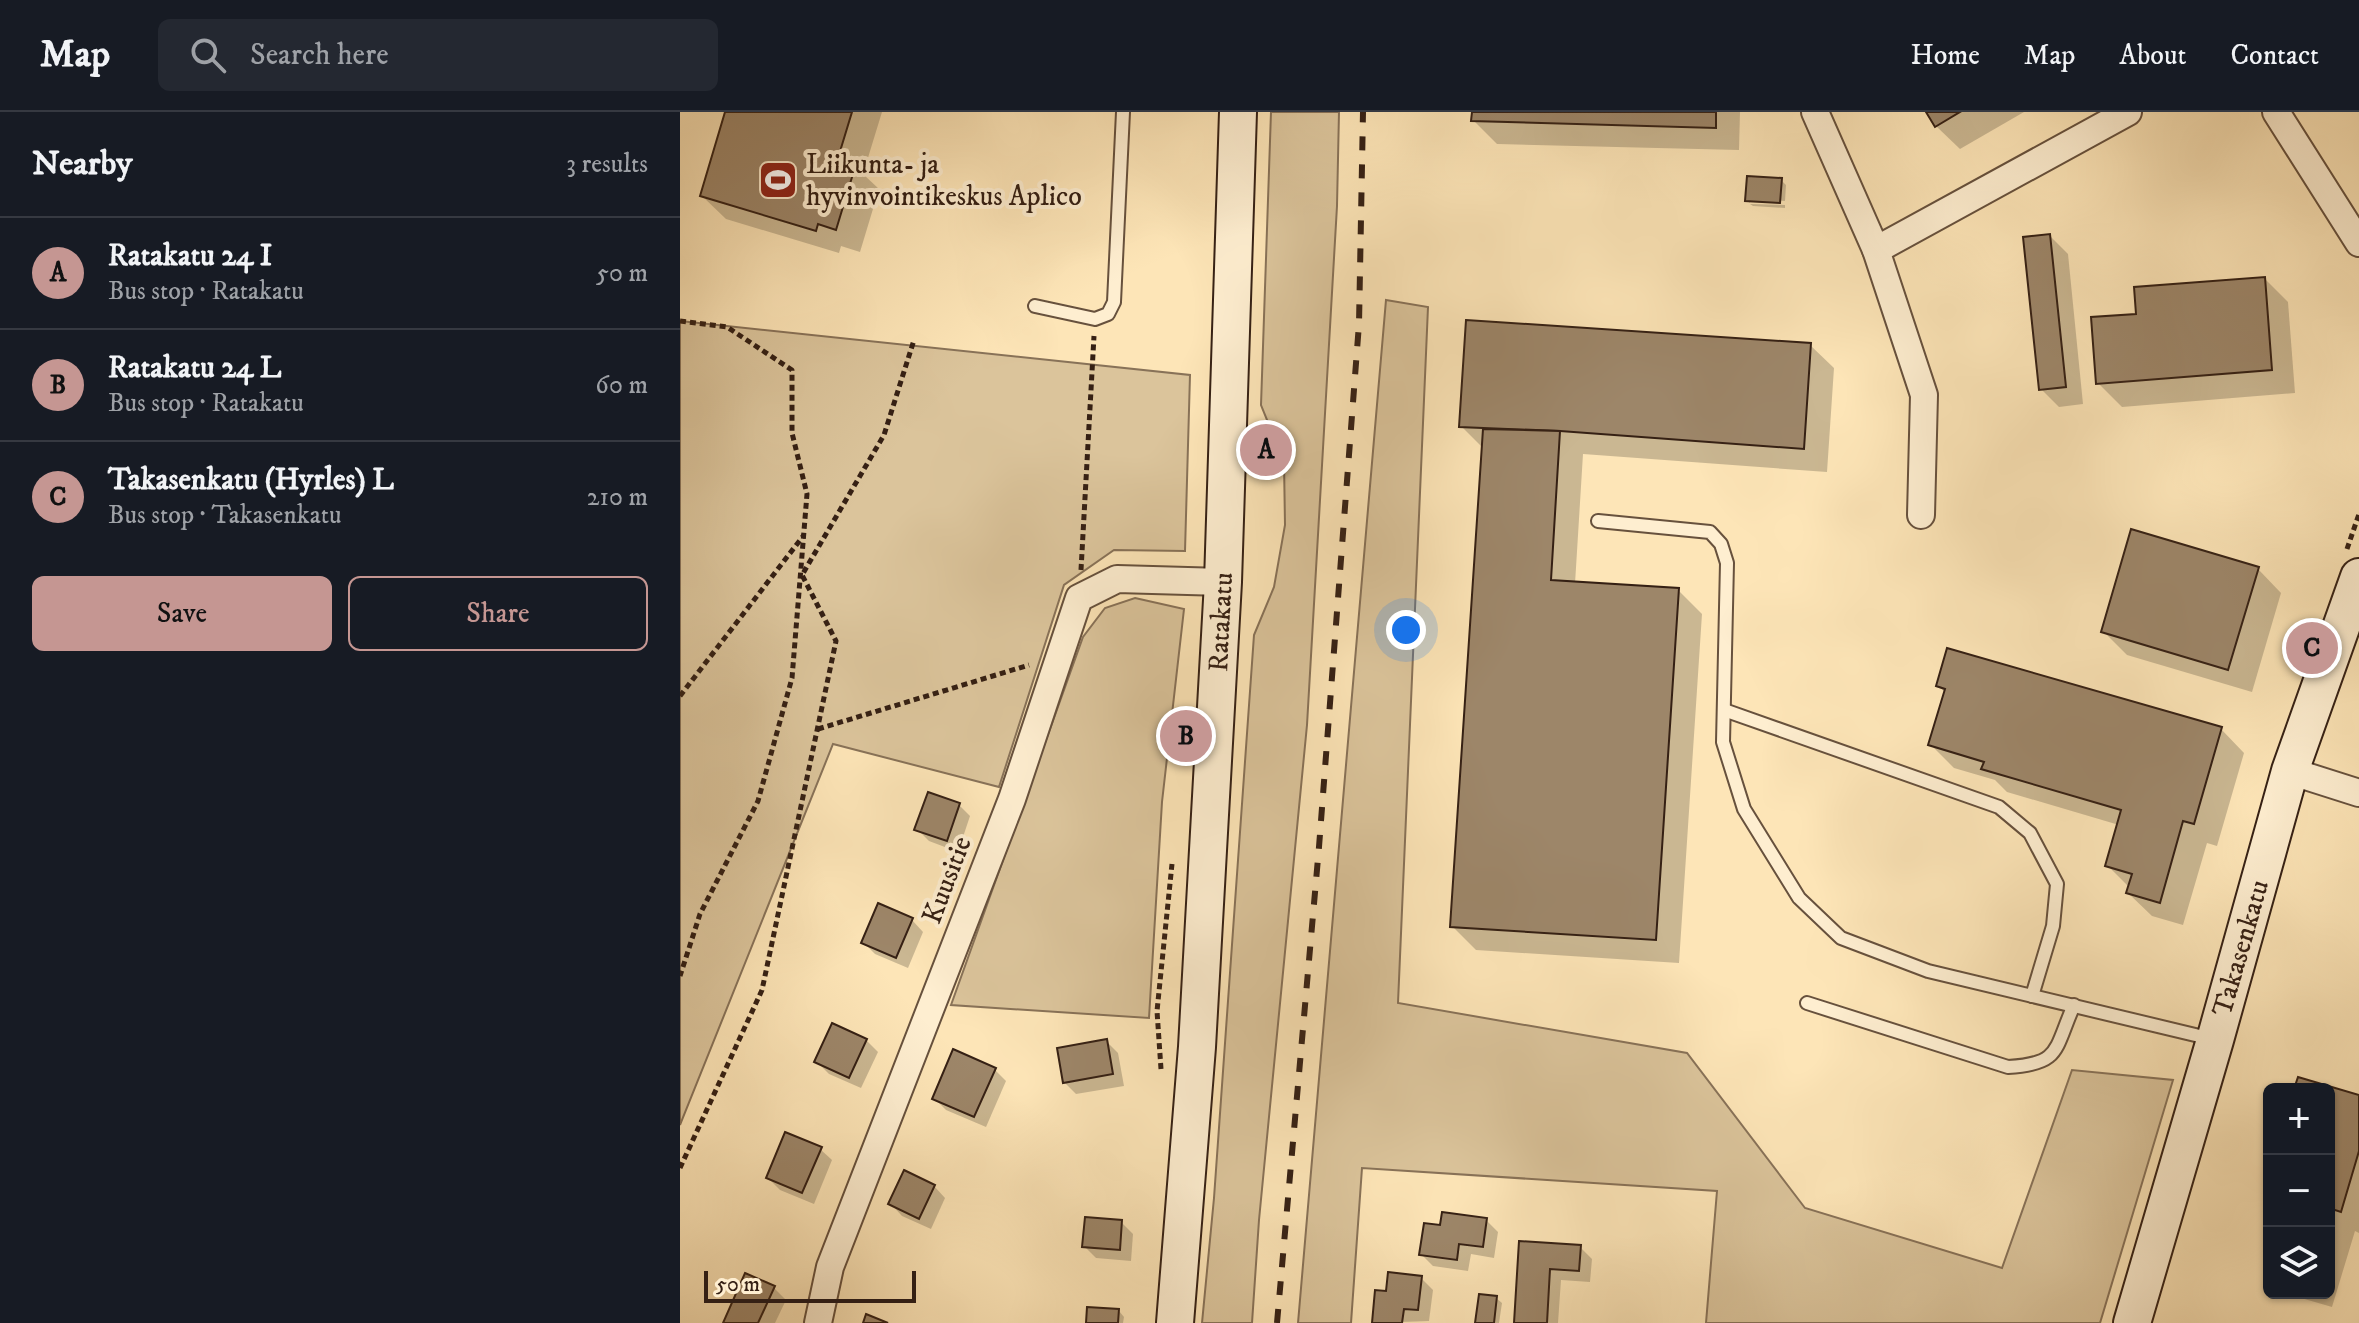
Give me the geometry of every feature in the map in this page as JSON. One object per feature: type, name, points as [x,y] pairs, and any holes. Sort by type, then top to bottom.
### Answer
[{"type":"street","name":"Ratakatu","points":[[1175,1323],[1197,1057],[1223,582],[1238,112]]},
{"type":"street","points":[[1815,112],[1876,250],[1924,395],[1921,515]]},
{"type":"street","points":[[1876,250],[2128,112]]},
{"type":"street","points":[[2276,112],[2359,243]]},
{"type":"street","name":"Takasenkatu","points":[[2132,1323],[2290,771],[2359,577]]},
{"type":"street","points":[[1079,598],[1117,579],[1223,582]]},
{"type":"street","name":"Kuusitie","points":[[818,1323],[830,1267],[1012,799],[1079,598]]},
{"type":"street","points":[[2290,771],[2359,793]]},
{"type":"lane","points":[[1035,306],[1095,319],[1108,314],[1114,302],[1123,112]]},
{"type":"lane","points":[[1598,521],[1710,532],[1721,544],[1727,563],[1723,742],[1744,809],[1799,898],[1841,938],[1928,971],[2215,1040]]},
{"type":"lane","points":[[1724,710],[1999,807],[2030,833],[2057,884],[2053,926],[2032,996]]},
{"type":"lane","points":[[1807,1003],[2008,1067],[2035,1066],[2051,1057],[2074,1005]]},
{"type":"path","points":[[1079,598],[1095,319]]},
{"type":"path","points":[[680,321],[727,327],[792,370],[792,433],[807,494],[792,678],[758,801],[700,914],[680,976]]},
{"type":"path","points":[[802,575],[884,435],[914,340]]},
{"type":"path","points":[[680,696],[805,534]]},
{"type":"path","points":[[680,1168],[762,990],[818,729],[836,641],[802,575]]},
{"type":"path","points":[[818,729],[1060,655]]},
{"type":"shaded area","points":[[1271,112],[1339,112],[1337,206],[1307,725],[1259,1220],[1252,1323],[1202,1323],[1214,1198],[1254,635],[1274,587],[1285,525],[1284,462],[1261,405]]},
{"type":"shaded area","points":[[1386,300],[1428,307],[1398,1003],[1687,1053],[1805,1208],[2002,1268],[2072,1070],[2173,1080],[2100,1323],[1706,1323],[1717,1191],[1362,1168],[1351,1323],[1298,1323]]},
{"type":"shaded area","points":[[680,321],[1190,375],[1185,551],[1114,550],[1064,585],[999,787],[833,744],[680,1125]]},
{"type":"shaded area","points":[[1135,598],[1184,609],[1162,802],[1149,1018],[951,1005],[1083,637],[1105,608]]},
{"type":"building","name":"Liikunta- ja hyvinvointikeskus Aplico","points":[[725,112],[852,112],[838,158],[856,164],[836,230],[818,224],[816,231],[700,196]]},
{"type":"building","points":[[1472,112],[1716,112],[1716,128],[1471,121]]},
{"type":"building","points":[[1926,112],[1960,112],[1935,127]]},
{"type":"building","points":[[1747,176],[1782,178],[1780,203],[1745,201]]},
{"type":"building","points":[[2050,234],[2066,387],[2039,390],[2023,237]]},
{"type":"building","points":[[2265,277],[2272,370],[2096,384],[2091,317],[2136,314],[2134,287]]},
{"type":"building","points":[[1466,320],[1811,343],[1804,449],[1560,431],[1459,427]]},
{"type":"building","points":[[1483,429],[1560,431],[1551,580],[1679,588],[1656,940],[1450,927]]},
{"type":"building","points":[[2131,529],[2259,567],[2228,670],[2101,632]]},
{"type":"building","points":[[1947,648],[2222,727],[2194,824],[2183,821],[2160,903],[2126,893],[2132,874],[2105,866],[2121,810],[1981,769],[1984,762],[1928,745],[1945,689],[1936,686]]},
{"type":"building","points":[[928,792],[960,803],[947,841],[914,830]]},
{"type":"building","points":[[878,903],[913,918],[896,958],[861,943]]},
{"type":"building","points":[[832,1023],[867,1039],[849,1078],[814,1062]]},
{"type":"building","points":[[1107,1039],[1113,1074],[1063,1083],[1057,1048]]},
{"type":"building","points":[[953,1049],[996,1068],[974,1117],[932,1099]]},
{"type":"building","points":[[2298,1077],[2318,1083],[2296,1083]]},
{"type":"building","points":[[2335,1088],[2359,1095],[2359,1151],[2341,1212],[2335,1210]]},
{"type":"building","points":[[785,1132],[822,1147],[802,1193],[766,1178]]},
{"type":"building","points":[[904,1170],[935,1185],[919,1219],[888,1204]]},
{"type":"building","points":[[1442,1212],[1487,1218],[1483,1247],[1459,1244],[1457,1260],[1419,1255],[1424,1223],[1440,1225]]},
{"type":"building","points":[[1085,1217],[1122,1220],[1120,1250],[1082,1247]]},
{"type":"building","points":[[1519,1241],[1581,1245],[1579,1271],[1550,1269],[1547,1323],[1514,1323]]},
{"type":"building","points":[[1388,1272],[1422,1276],[1418,1310],[1404,1309],[1402,1323],[1372,1323],[1375,1290],[1386,1291]]},
{"type":"building","points":[[745,1273],[775,1286],[758,1323],[723,1323]]},
{"type":"building","points":[[1479,1294],[1497,1296],[1494,1323],[1475,1323]]},
{"type":"building","points":[[1087,1307],[1119,1309],[1118,1323],[1086,1323]]},
{"type":"building","points":[[866,1314],[888,1323],[863,1323]]},
{"type":"railway","points":[[1277,1323],[1319,847],[1359,324],[1363,112]]},
{"type":"place","name":"Liikunta- ja hyvinvointikeskus Aplico","points":[[778,180]]},
{"type":"place","name":"Ratakatu 24 I","points":[[1266,450]]},
{"type":"place","name":"Takasenkatu (Hyrles) L","points":[[2312,648]]},
{"type":"place","name":"Ratakatu 24 L","points":[[1186,736]]}]
